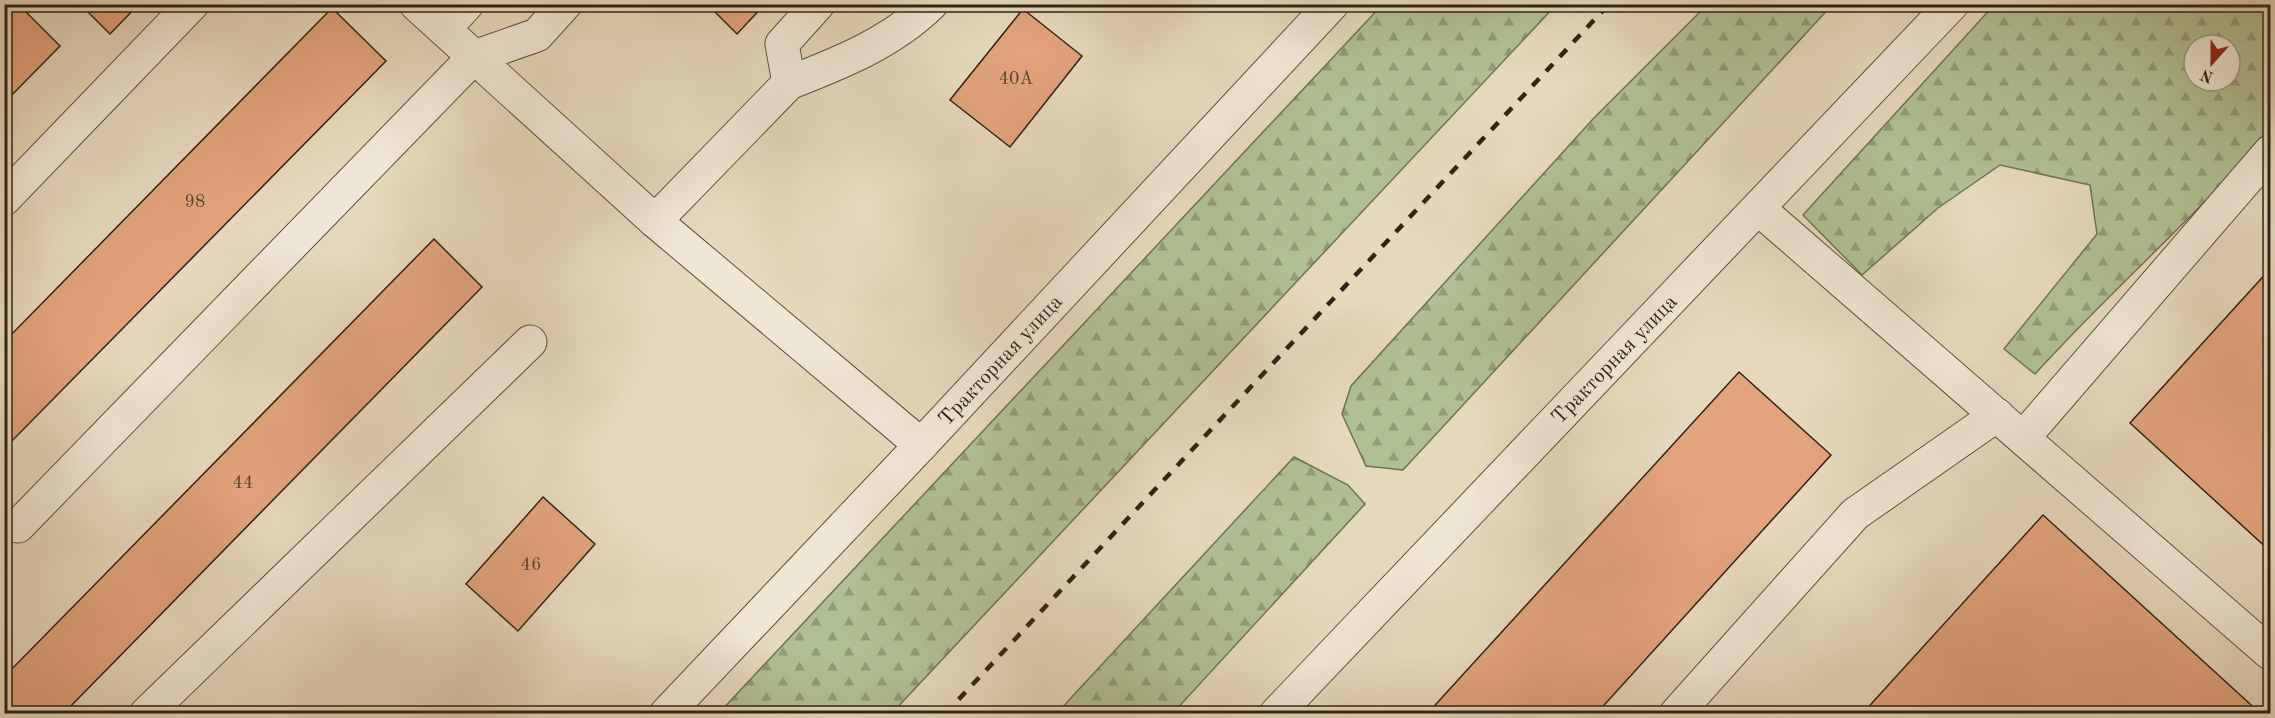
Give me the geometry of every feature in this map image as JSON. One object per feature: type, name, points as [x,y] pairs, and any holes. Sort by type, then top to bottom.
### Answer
[{"type":"street","points":[[4,199],[192,4]]},
{"type":"street","points":[[416,4],[655,220],[921,445]]},
{"type":"street","points":[[444,29],[467,4]]},
{"type":"street","points":[[18,526],[474,57],[537,35],[565,4]]},
{"type":"street","points":[[789,83],[782,44],[818,4]]},
{"type":"street","points":[[655,220],[789,83],[872,48],[919,16],[931,4]]},
{"type":"street","name":"Тракторная улица","points":[[666,714],[921,445],[1332,4]]},
{"type":"street","name":"Тракторная улица","points":[[1276,714],[1952,4]]},
{"type":"street","points":[[2023,438],[2271,152]]},
{"type":"street","points":[[1759,208],[2271,653]]},
{"type":"street","points":[[146,714],[530,342]]},
{"type":"street","points":[[1676,714],[1856,514],[1997,415]]},
{"type":"green space","points":[[1382,5],[1556,5],[892,713],[719,713]]},
{"type":"green space","points":[[1707,5],[1832,5],[1403,470],[1366,466],[1342,414],[1351,386],[1593,119]]},
{"type":"green space","points":[[1994,5],[2270,5],[2270,133],[2035,374],[2004,349],[2097,234],[2090,185],[2000,165],[1938,208],[1862,275],[1803,215]]},
{"type":"green space","points":[[1294,457],[1348,485],[1365,504],[1173,713],[1057,713]]},
{"type":"building","points":[[4,4],[18,4],[60,46],[4,103]]},
{"type":"building","points":[[80,4],[139,4],[110,34]]},
{"type":"building","points":[[707,4],[765,4],[737,34]]},
{"type":"building","points":[[332,8],[386,61],[4,449],[4,342]]},
{"type":"building","points":[[1023,9],[1082,56],[1010,147],[950,100]]},
{"type":"building","points":[[434,239],[482,287],[63,714],[18,714],[4,701],[4,677]]},
{"type":"building","points":[[2270,269],[2270,551],[2130,423]]},
{"type":"building","points":[[1739,372],[1831,455],[1596,714],[1427,714]]},
{"type":"building","points":[[543,497],[595,544],[518,631],[466,584]]},
{"type":"building","points":[[2043,515],[2261,714],[1862,714]]},
{"type":"railway","points":[[945,714],[1609,4]]}]
